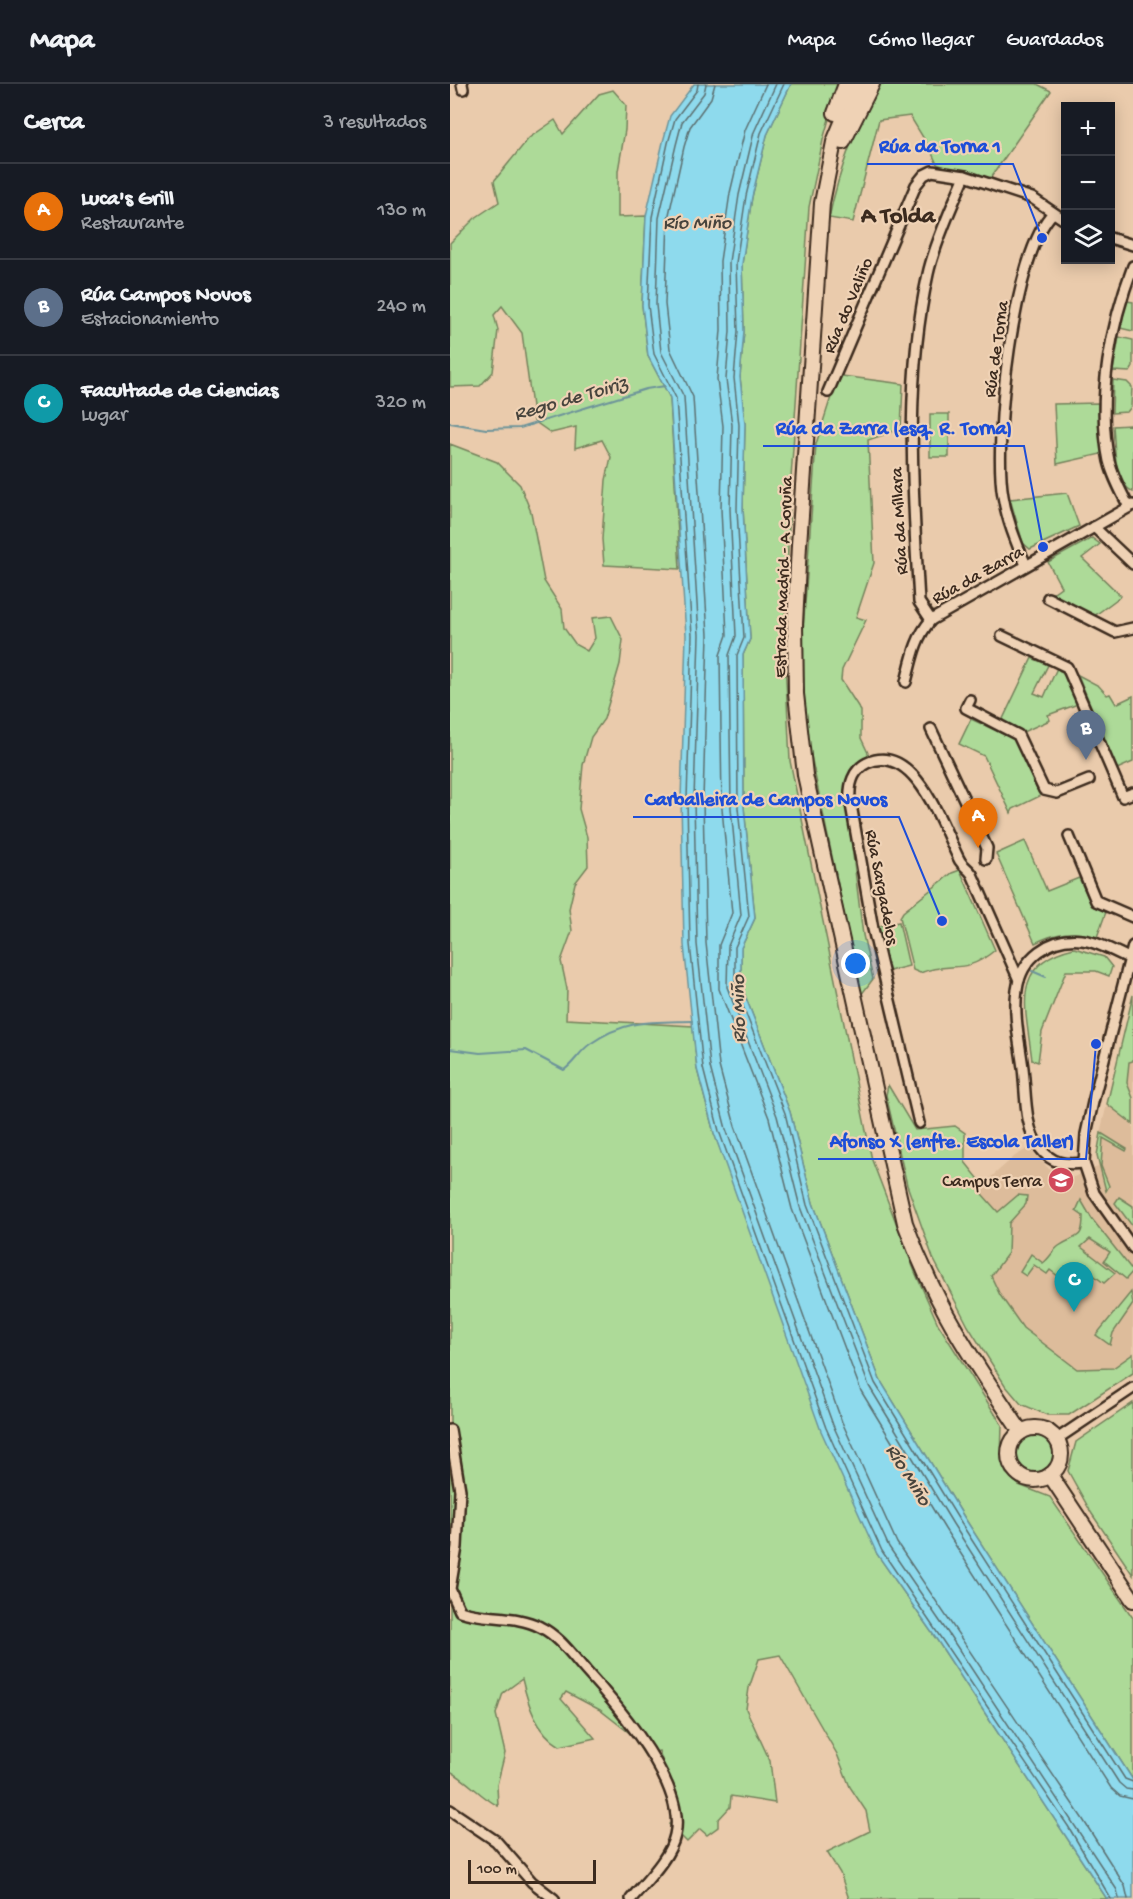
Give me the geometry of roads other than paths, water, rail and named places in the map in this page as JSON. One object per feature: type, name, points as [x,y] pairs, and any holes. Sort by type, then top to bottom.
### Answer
[{"type":"highway","points":[[810,367],[811,268],[815,203],[825,150],[846,84]]},
{"type":"highway","name":"Estrada Madrid - A Coruña","points":[[858,84],[840,123],[828,163],[817,258],[795,624],[796,694],[805,775],[904,1222],[916,1254],[949,1324],[1021,1431]]},
{"type":"highway","points":[[817,258],[842,144],[872,84]]},
{"type":"highway","points":[[1041,1428],[1057,1439],[1061,1459],[1050,1475],[1036,1480],[1022,1476],[1016,1471],[1009,1450],[1011,1443],[1021,1431],[1041,1428]]},
{"type":"highway","points":[[1050,1475],[1133,1600]]},
{"type":"street","name":"Rúa do Valiño","points":[[828,392],[920,180],[932,171],[965,176],[1032,198],[1061,218]]},
{"type":"street","name":"Rúa da Míllara","points":[[931,620],[919,602],[917,567],[911,448],[916,348],[928,272],[965,176]]},
{"type":"street","name":"Rúa de Torna","points":[[1026,566],[1010,527],[1002,495],[1000,464],[1005,375],[1022,286],[1037,237],[1053,213]]},
{"type":"street","points":[[1115,240],[1133,245]]},
{"type":"street","points":[[1131,506],[1116,483],[1109,460],[1106,393],[1112,341],[1133,266]]},
{"type":"street","name":"Rúa da Zarra","points":[[931,620],[1131,506]]},
{"type":"street","points":[[1094,527],[1133,564]]},
{"type":"street","points":[[1048,598],[1115,632],[1133,628]]},
{"type":"street","points":[[906,682],[921,631],[931,620]]},
{"type":"street","points":[[1002,636],[1067,667],[1123,797],[1133,793]]},
{"type":"street","points":[[970,700],[966,708],[1018,735],[1047,792],[1057,793],[1089,780]]},
{"type":"street","points":[[932,729],[987,848],[986,859]]},
{"type":"street","name":"Rúa Sargadelos","points":[[919,1123],[873,929],[852,810],[849,786],[860,769],[867,763],[888,761],[906,771],[932,800],[960,861],[969,870],[1019,980]]},
{"type":"street","points":[[1069,836],[1096,902],[1133,917]]},
{"type":"street","points":[[1084,1163],[1063,1164],[1054,1161],[1034,1139],[1017,1007],[1019,980],[1026,965],[1039,951],[1059,941],[1083,940],[1131,959]]},
{"type":"street","points":[[1133,946],[1086,1134],[1084,1163],[1094,1193],[1133,1248]]},
{"type":"street","points":[[1057,1439],[1133,1388]]},
{"type":"street","points":[[450,1430],[460,1490],[457,1547],[450,1588],[460,1611],[472,1615],[518,1620],[538,1625],[552,1634],[608,1695],[642,1738],[674,1806],[675,1836],[668,1852],[631,1899]]},
{"type":"street","points":[[450,1810],[496,1841],[532,1882],[554,1899]]},
{"type":"water","name":"Río Miño","points":[[694,84],[791,84],[767,135],[752,197],[742,264],[744,331],[740,377],[745,424],[743,508],[750,639],[743,655],[744,807],[755,918],[741,948],[741,985],[790,1112],[813,1203],[880,1380],[964,1517],[1133,1780],[1133,1899],[1107,1899],[937,1640],[877,1554],[821,1431],[714,1133],[697,1069],[684,945],[681,799],[686,635],[670,398],[648,356],[642,305],[646,216],[663,142],[670,116]]},
{"type":"waterway","name":"Rego de Toiriz","points":[[450,423],[486,429],[520,428],[646,389],[665,386]]},
{"type":"waterway","points":[[1032,971],[1046,977]]},
{"type":"waterway","points":[[450,1049],[480,1053],[526,1050],[564,1070],[590,1044],[615,1030],[639,1024],[692,1021]]},
{"type":"place","name":"Rúa da Torna 1","points":[[1042,238]]},
{"type":"place","name":"Rúa da Zarra (esq. R. Torna)","points":[[1043,547]]},
{"type":"place","name":"Rúa Campos Novos","points":[[1086,760]]},
{"type":"place","name":"Luca's Grill","points":[[978,848]]},
{"type":"place","name":"Carballeira de Campos Novos","points":[[942,921]]},
{"type":"place","name":"Afonso X (enfte. Escola Taller)","points":[[1096,1044]]},
{"type":"place","name":"Campus Terra","points":[[1061,1180]]},
{"type":"place","name":"Facultade de Ciencias","points":[[1074,1312]]},
{"type":"district","name":"A Tolda","points":[[898,214]]}]
